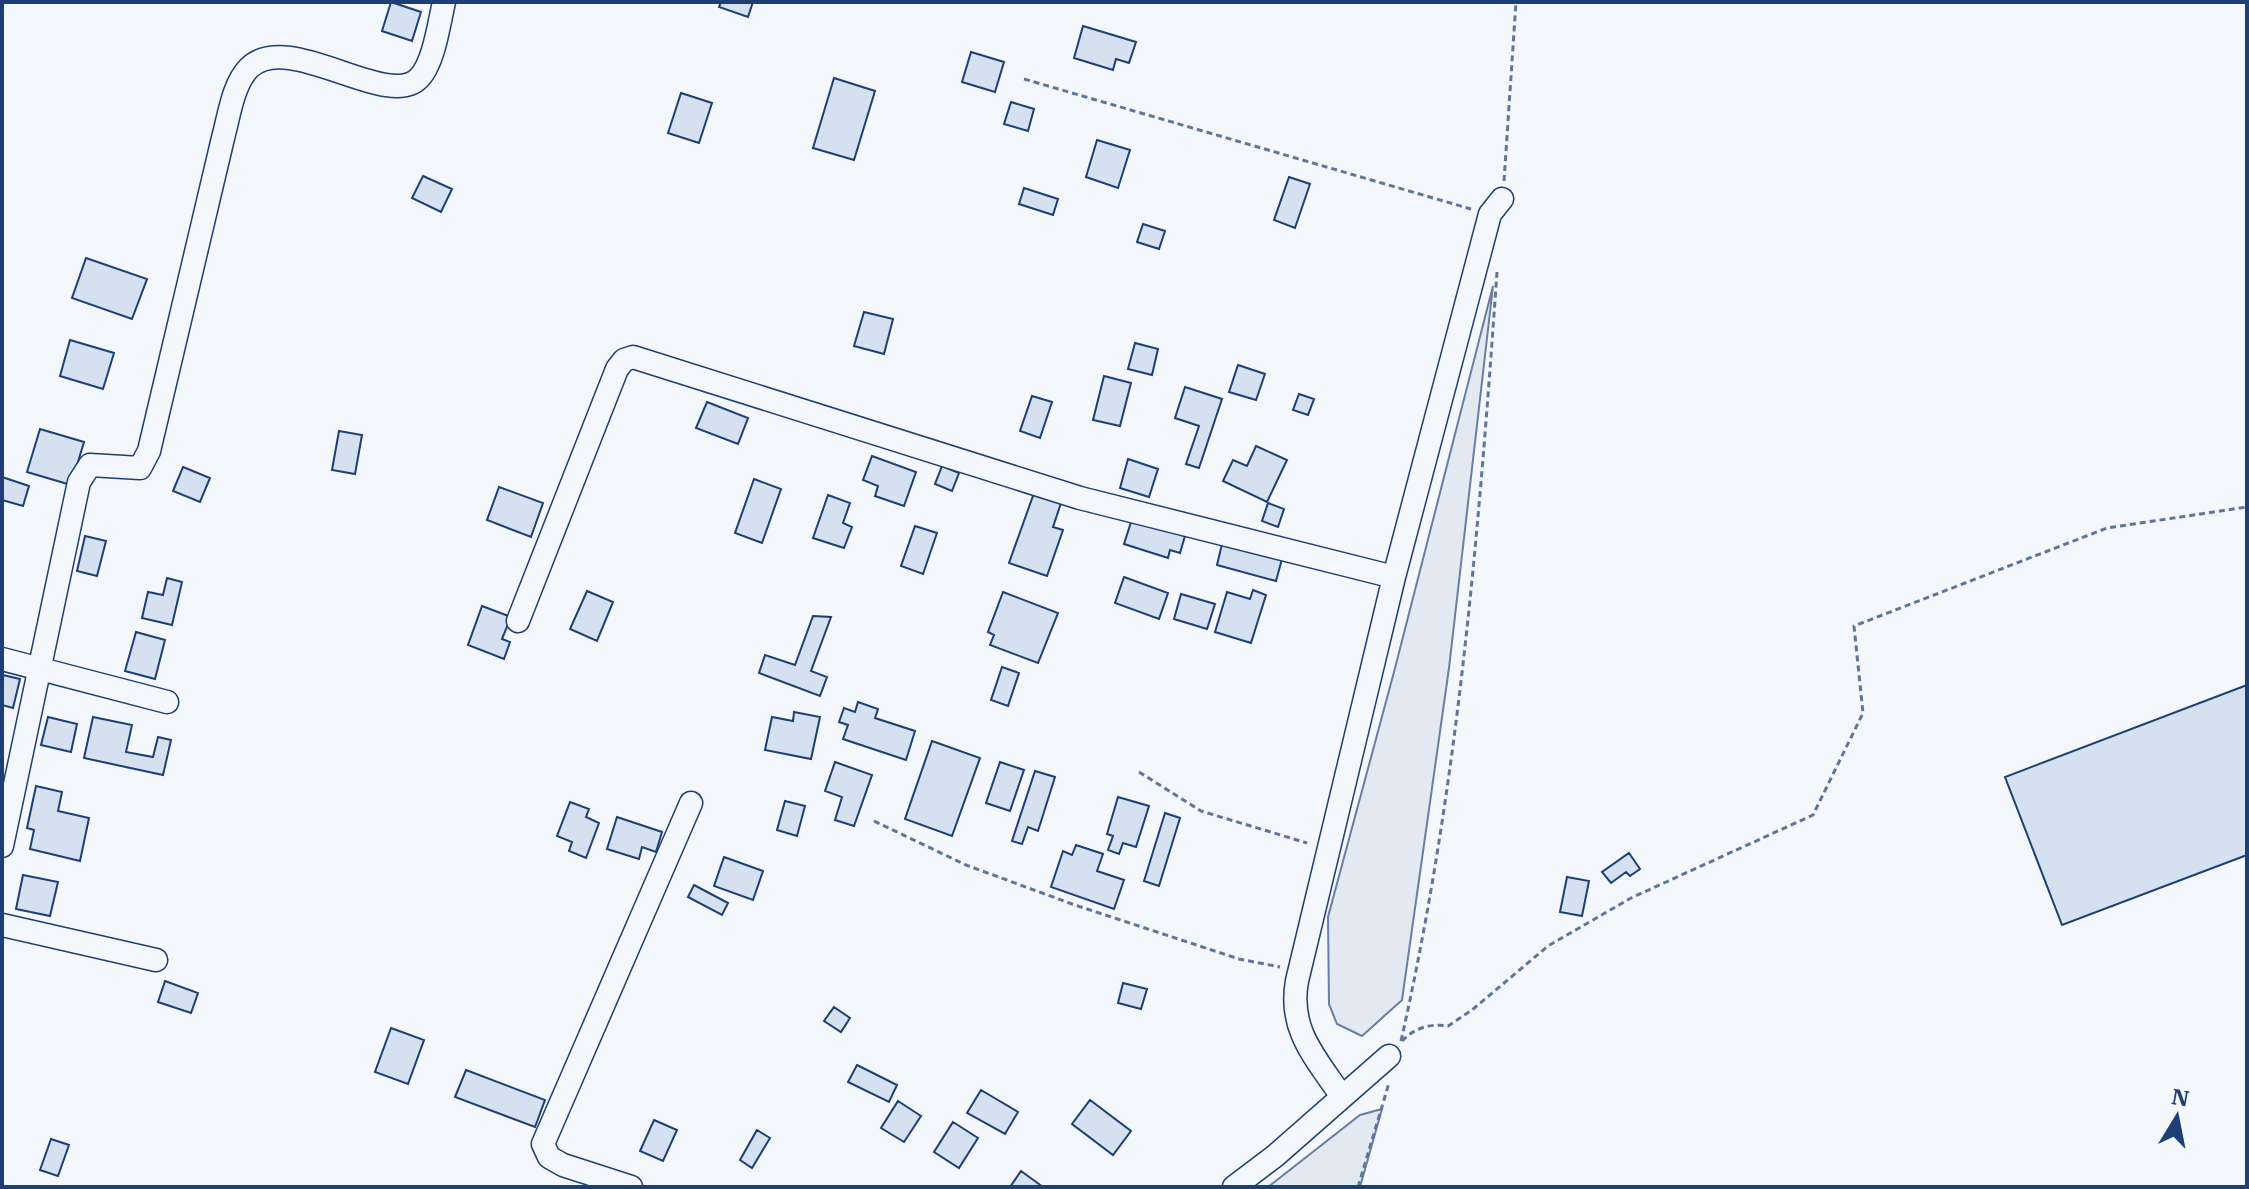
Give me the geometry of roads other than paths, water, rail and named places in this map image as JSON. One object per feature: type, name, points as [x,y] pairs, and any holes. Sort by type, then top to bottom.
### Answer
[{"type":"street","points":[[2,846],[79,482],[90,465],[140,468],[149,451],[236,91],[248,69],[266,57],[290,57],[373,82],[402,85],[417,81],[427,67],[444,2]]},
{"type":"street","points":[[1342,1097],[1301,1036],[1294,996],[1394,577],[1496,207]]},
{"type":"street","points":[[518,621],[617,369],[624,360],[633,357],[1080,498],[1394,577]]},
{"type":"street","points":[[2,659],[167,702]]},
{"type":"street","points":[[631,1187],[563,1165],[549,1157],[543,1144],[691,803]]},
{"type":"street","points":[[2,925],[156,960]]},
{"type":"street","points":[[1234,1187],[1275,1156],[1342,1097],[1390,1065]]}]
